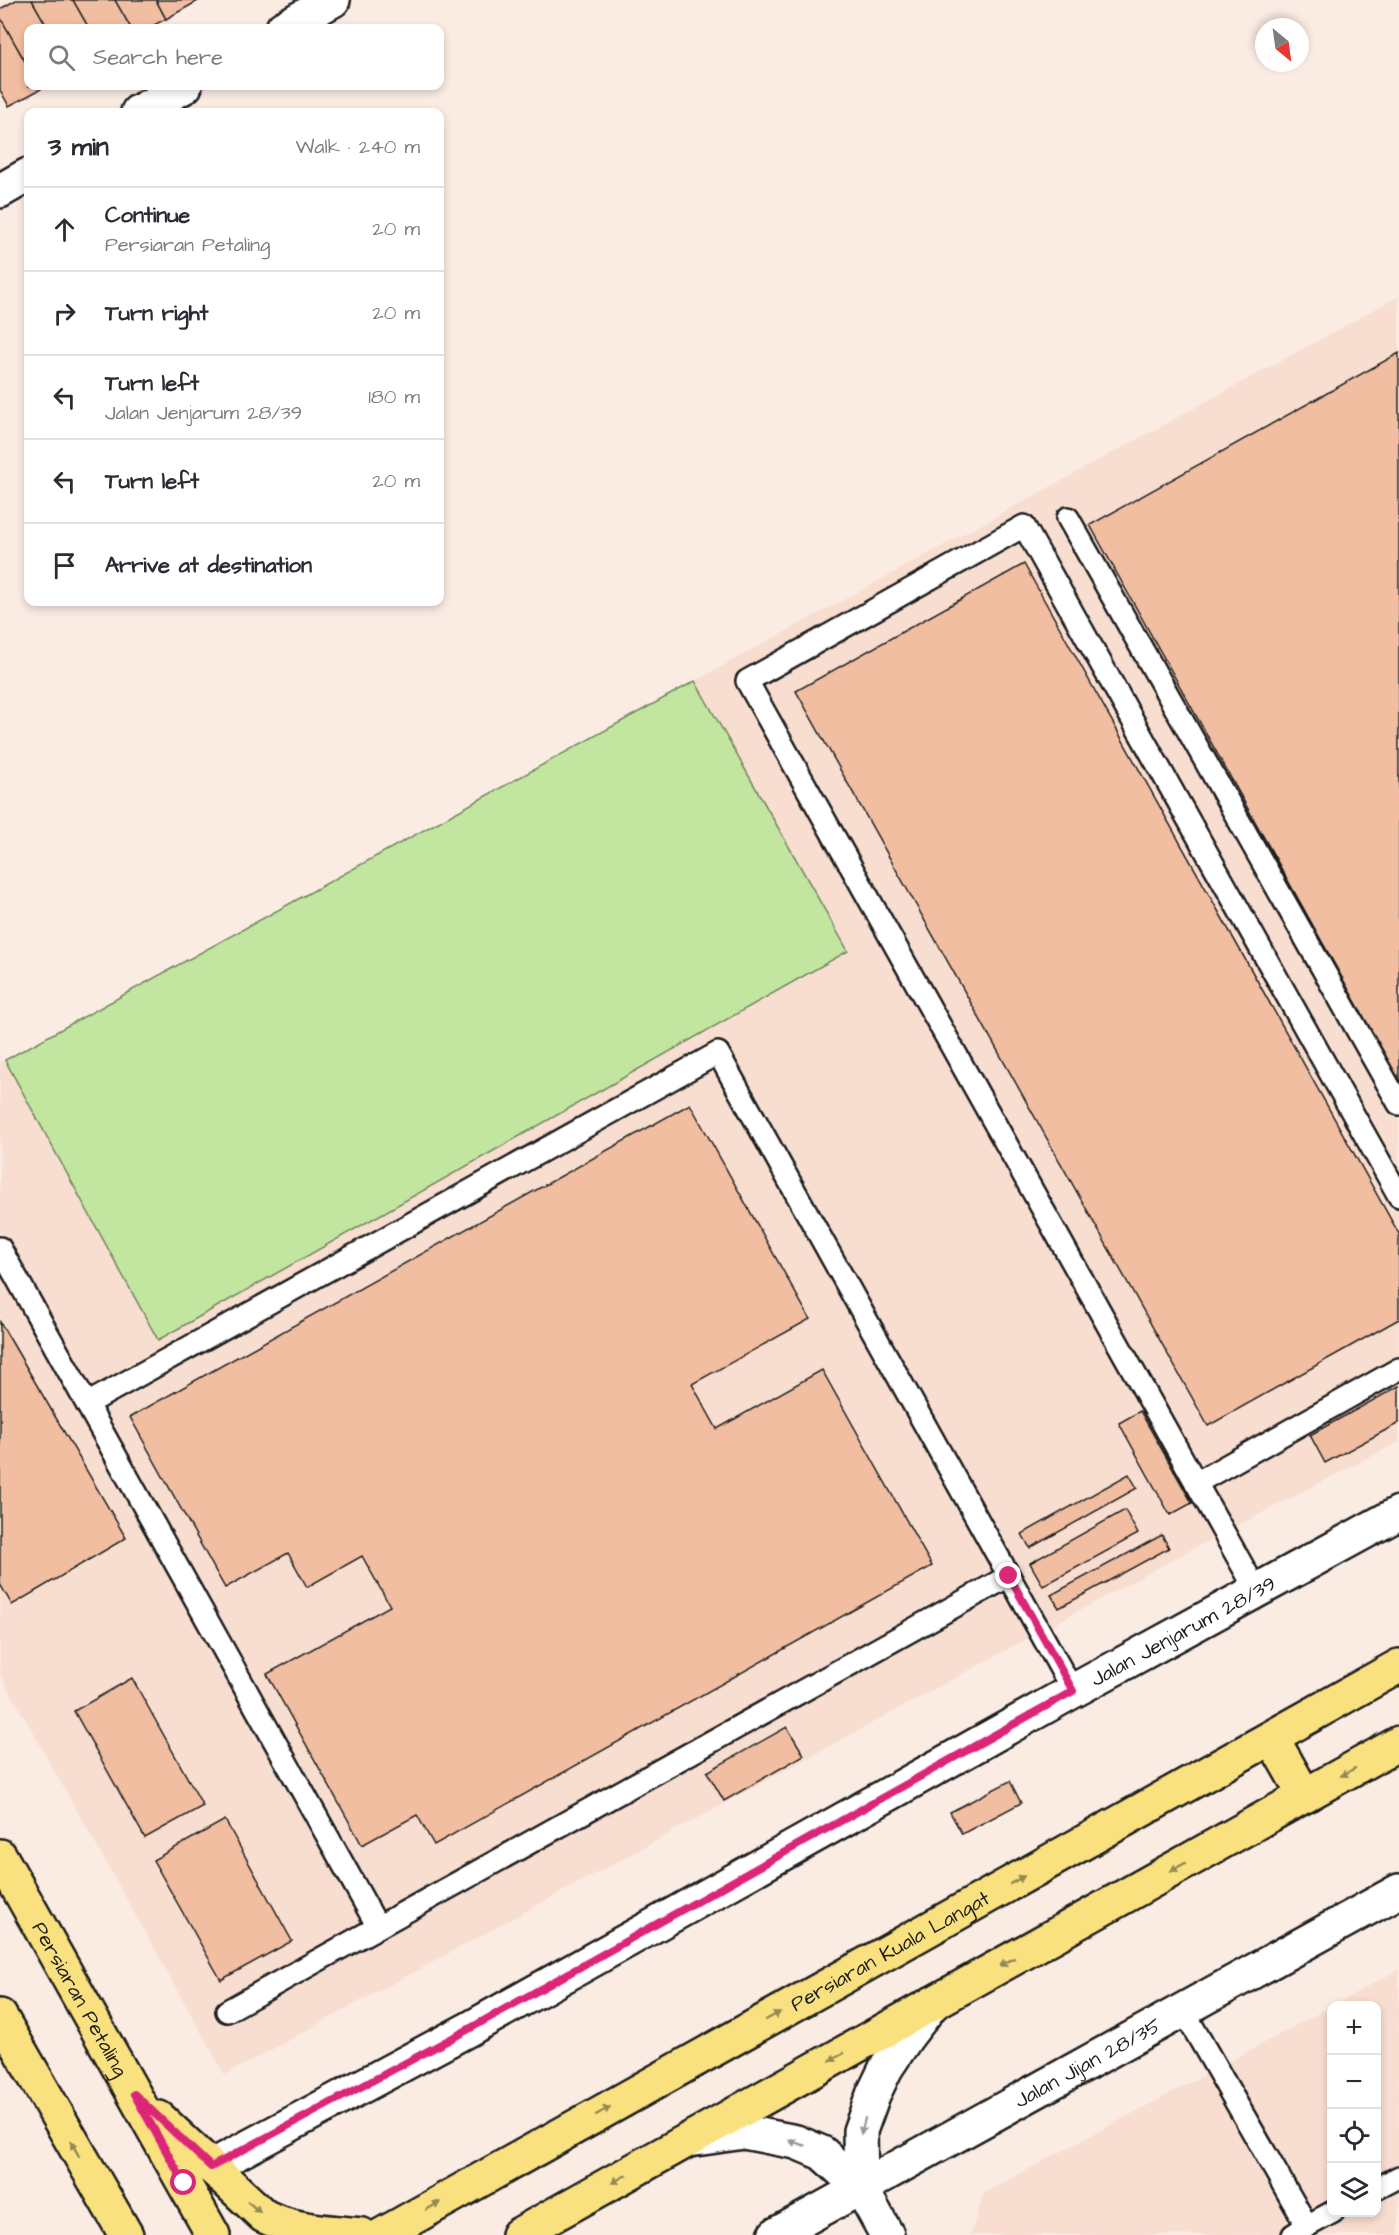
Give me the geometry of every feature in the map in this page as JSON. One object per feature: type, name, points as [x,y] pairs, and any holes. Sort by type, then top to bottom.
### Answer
[{"type":"main road","name":"Persiaran Kuala Langat","points":[[382,2235],[1399,1666]]},
{"type":"main road","points":[[1272,1738],[1305,1796]]},
{"type":"main road","points":[[518,2235],[1399,1743]]},
{"type":"main road","name":"Persiaran Petaling","points":[[0,1856],[213,2235]]},
{"type":"main road","points":[[0,2016],[126,2235]]},
{"type":"main road","points":[[134,2094],[264,2216],[280,2223],[316,2230],[362,2235]]},
{"type":"main road","points":[[104,2199],[105,2235]]},
{"type":"street","points":[[290,24],[333,0]]},
{"type":"street","points":[[145,108],[178,90]]},
{"type":"street","points":[[0,191],[24,177]]},
{"type":"street","name":"Jalan Jenjarum 28/39","points":[[211,2167],[469,2029],[1073,1691],[1399,1513]]},
{"type":"street","name":"Jalan Jijan 28/35","points":[[775,2235],[1399,1891]]},
{"type":"street","points":[[861,2188],[860,2131],[873,2095],[899,2048],[933,2003]]},
{"type":"street","points":[[688,2140],[744,2132],[796,2142],[822,2153],[861,2188],[887,2235]]},
{"type":"lane","points":[[1068,518],[1399,1104]]},
{"type":"lane","points":[[1256,1590],[747,681],[1023,526],[1399,1196]]},
{"type":"lane","points":[[87,1404],[718,1053],[1073,1691]]},
{"type":"lane","points":[[0,1248],[378,1927]]},
{"type":"lane","points":[[1196,1483],[1399,1369]]},
{"type":"lane","points":[[226,2011],[1009,1576]]},
{"type":"lane","points":[[1183,2010],[1300,2231],[1327,2215]]},
{"type":"lane","points":[[1381,2187],[1399,2177]]},
{"type":"shaded area","points":[[1399,296],[1399,1442],[1187,1552],[225,2075],[0,1674],[0,1062],[5,1060],[159,1339],[847,951],[695,681]]},
{"type":"shaded area","points":[[1399,1969],[1399,2235],[970,2235],[984,2193],[1327,2009],[1327,2217],[1381,2217],[1381,2001],[1341,2001]]},
{"type":"green space","points":[[695,681],[848,951],[158,1340],[5,1060]]},
{"type":"building","points":[[16,0],[32,0],[46,24],[24,24],[24,60],[0,17],[0,9]]},
{"type":"building","points":[[32,0],[73,0],[87,24],[46,24]]},
{"type":"building","points":[[73,0],[115,0],[129,24],[87,24]]},
{"type":"building","points":[[115,0],[156,0],[166,19],[156,24],[129,24]]},
{"type":"building","points":[[156,0],[197,0],[198,1],[166,19]]},
{"type":"building","points":[[0,17],[24,60],[24,90],[39,90],[9,106],[0,90]]},
{"type":"building","points":[[1399,353],[1399,1080],[1090,525]]},
{"type":"building","points":[[1024,564],[1399,1234],[1399,1319],[1208,1426],[796,691]]},
{"type":"building","points":[[690,1104],[810,1319],[692,1384],[717,1429],[822,1370],[932,1566],[434,1845],[417,1815],[362,1845],[267,1674],[390,1606],[362,1556],[307,1587],[288,1553],[225,1588],[130,1417]]},
{"type":"building","points":[[0,1322],[126,1538],[12,1605],[0,1584]]},
{"type":"building","points":[[1399,1386],[1399,1423],[1325,1463],[1310,1435]]},
{"type":"building","points":[[1140,1411],[1192,1503],[1170,1515],[1119,1423]]},
{"type":"building","points":[[1129,1474],[1137,1488],[1030,1548],[1022,1534]]},
{"type":"building","points":[[1125,1510],[1138,1534],[1043,1586],[1030,1563]]},
{"type":"building","points":[[1162,1535],[1169,1548],[1059,1608],[1051,1595]]},
{"type":"building","points":[[132,1678],[203,1806],[145,1838],[74,1711]]},
{"type":"building","points":[[787,1727],[804,1755],[724,1801],[707,1772]]},
{"type":"building","points":[[1010,1781],[1021,1803],[962,1834],[950,1812]]},
{"type":"building","points":[[225,1820],[292,1941],[221,1980],[153,1860]]},
{"type":"route","points":[[184,2183],[134,2094],[211,2167],[263,2137],[469,2029],[1073,1691],[1009,1576]]}]
